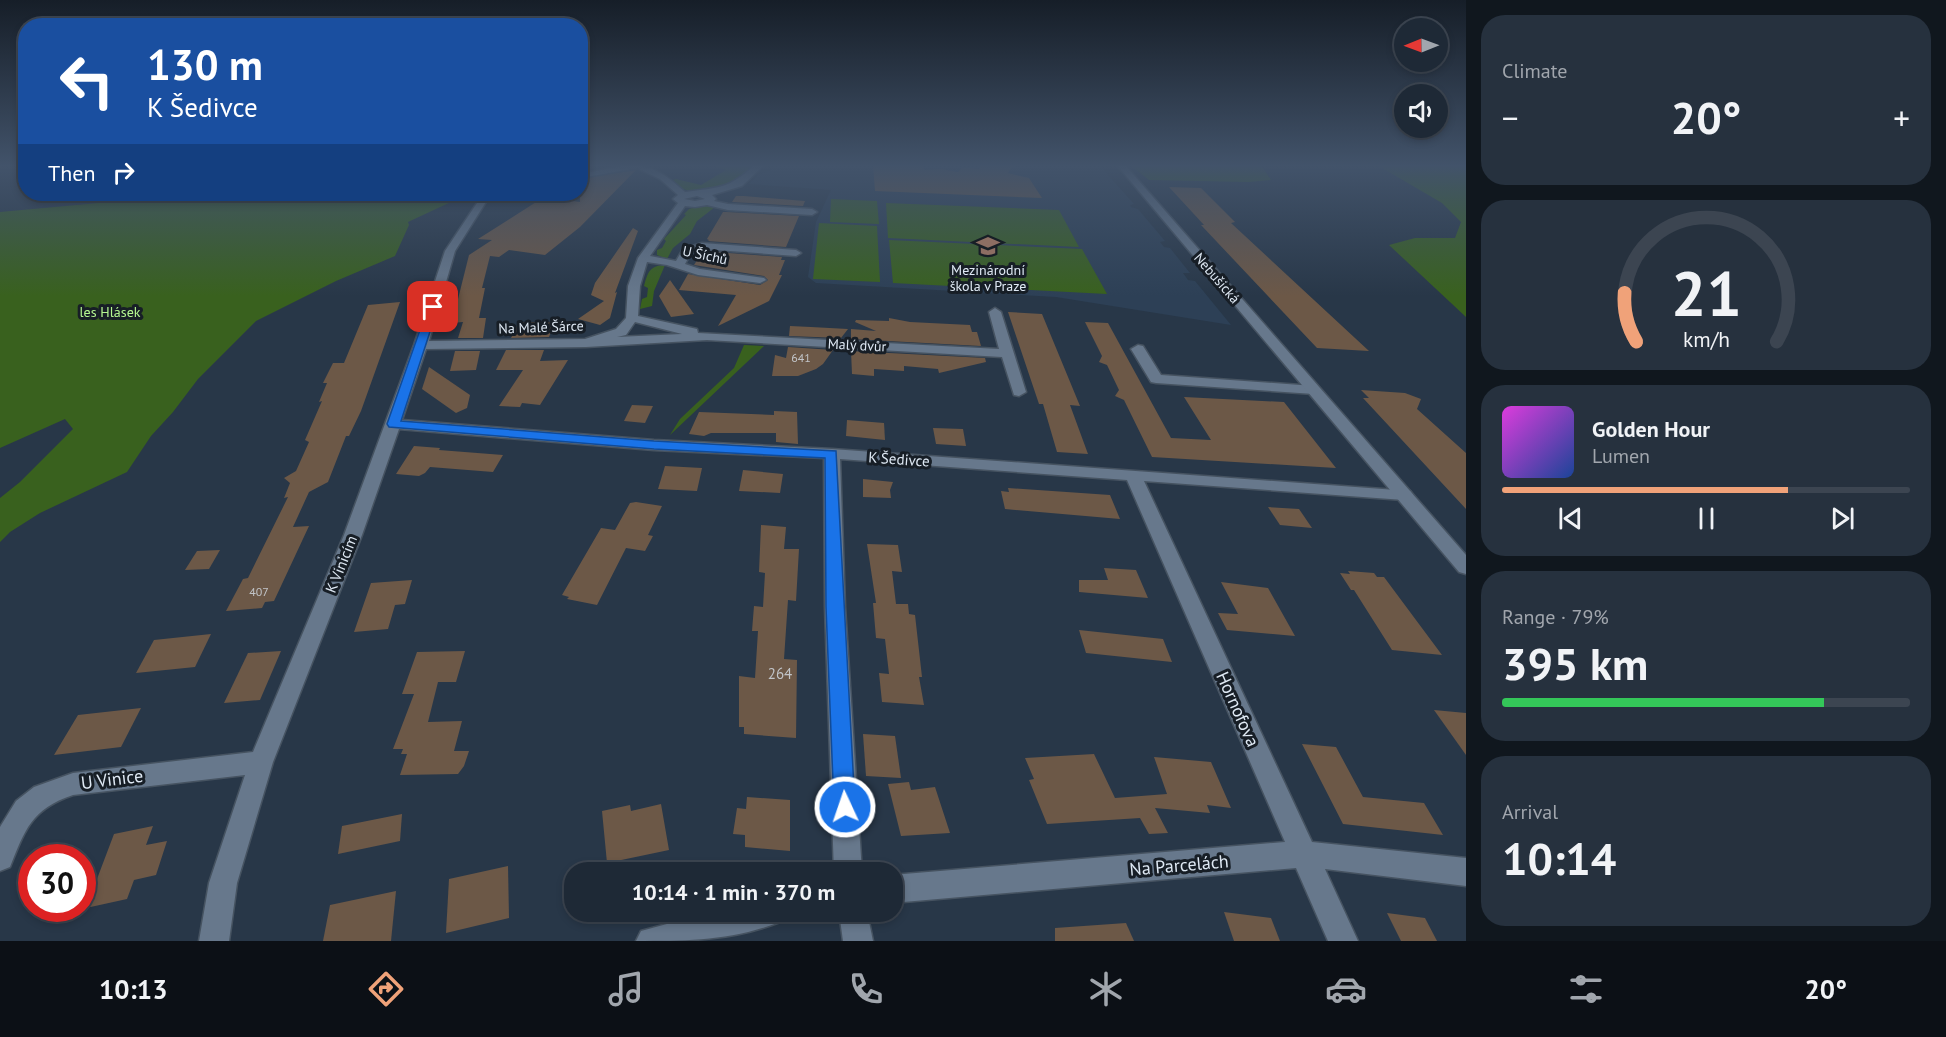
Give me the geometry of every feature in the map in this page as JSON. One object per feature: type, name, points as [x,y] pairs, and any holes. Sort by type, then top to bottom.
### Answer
[{"type":"street","name":"K Vinicím","points":[[214,941],[223,883],[261,762],[353,535],[421,345],[450,251],[477,209]]},
{"type":"street","points":[[632,318],[634,286],[643,258],[676,209]]},
{"type":"street","points":[[760,209],[812,212]]},
{"type":"street","name":"Nebušická","points":[[1159,209],[1466,567]]},
{"type":"street","points":[[678,266],[687,251],[702,246],[796,253]]},
{"type":"street","name":"U Šíchů","points":[[643,258],[698,272],[760,280]]},
{"type":"street","points":[[995,312],[1018,392]]},
{"type":"street","name":"Na Malé Šárce","points":[[421,345],[586,343],[621,332],[632,318]]},
{"type":"street","name":"Malý dvůr","points":[[632,318],[707,336]]},
{"type":"street","name":"Malý dvůr","points":[[586,343],[707,336],[1007,353]]},
{"type":"street","points":[[1138,349],[1156,379],[1314,390]]},
{"type":"street","name":"K Šedivce","points":[[394,424],[654,445],[831,454],[1404,495]]},
{"type":"street","points":[[831,454],[835,607],[847,862]]},
{"type":"street","name":"Hornofova","points":[[1133,477],[1343,941]]},
{"type":"street","name":"U Vinice","points":[[0,858],[25,807],[47,792],[73,784],[261,762]]},
{"type":"street","name":"Na Parcelách","points":[[903,888],[1304,854],[1466,872]]},
{"type":"street","points":[[651,941],[729,922]]},
{"type":"street","points":[[855,922],[858,941]]},
{"type":"shaded area","name":"Mezinárodní škola v Praze","points":[[822,209],[1138,209],[1165,241],[1160,242],[1164,247],[1170,248],[1190,273],[1183,273],[1188,280],[1195,281],[1231,325],[1056,297],[816,283],[808,277],[816,222]]},
{"type":"green space","name":"les Hlásek","points":[[34,209],[436,209],[408,222],[409,225],[395,256],[336,281],[256,321],[198,379],[151,436],[127,472],[40,513],[10,532],[0,542],[0,498],[20,482],[73,429],[65,419],[0,448],[0,212]]},
{"type":"green space","points":[[689,209],[713,209],[697,221],[690,234],[673,248],[667,259],[657,255],[657,250],[662,248],[666,241],[664,239]]},
{"type":"green space","points":[[831,209],[878,209],[879,224],[830,222]]},
{"type":"green space","points":[[886,209],[1059,210],[1079,247],[888,238]]},
{"type":"green space","points":[[1448,209],[1466,209],[1466,317],[1389,245],[1415,238],[1455,238],[1461,222]]},
{"type":"green space","points":[[819,223],[877,226],[880,282],[813,279]]},
{"type":"green space","points":[[889,240],[1082,249],[1107,294],[893,283]]},
{"type":"green space","points":[[665,265],[654,291],[652,306],[640,309],[642,299],[647,297],[648,288],[644,286],[648,273],[652,268]]},
{"type":"green space","points":[[744,345],[764,346],[670,435],[680,419],[734,368]]},
{"type":"building","points":[[525,209],[598,209],[580,227],[545,255],[509,250],[499,257],[490,256],[482,288],[485,288],[479,318],[486,318],[483,338],[458,338],[463,322],[452,323],[469,255],[492,240],[478,239]]},
{"type":"building","points":[[1189,209],[1222,209],[1235,222],[1231,223],[1369,351],[1317,348],[1201,225],[1204,225]]},
{"type":"building","points":[[723,212],[799,216],[786,247],[708,241],[707,239]]},
{"type":"building","points":[[633,228],[638,231],[615,293],[617,292],[610,318],[600,325],[578,319],[604,301],[591,295],[595,283]]},
{"type":"building","points":[[703,251],[782,257],[781,260],[785,260],[779,275],[782,275],[769,301],[718,326],[736,295],[679,290],[688,274],[760,285],[768,280],[764,276],[694,265]]},
{"type":"building","points":[[670,280],[694,314],[671,317],[659,296]]},
{"type":"building","points":[[400,302],[361,411],[349,436],[346,436],[328,482],[309,492],[293,527],[309,526],[274,601],[265,602],[262,608],[226,611],[243,579],[248,578],[288,497],[284,498],[290,483],[284,478],[296,471],[309,442],[305,440],[322,401],[319,402],[327,383],[323,383],[333,363],[344,363],[368,305]]},
{"type":"building","points":[[1008,312],[1042,314],[1080,406],[1070,405],[1088,454],[1057,452],[1043,404],[1039,404]]},
{"type":"building","points":[[889,318],[910,322],[970,325],[972,332],[977,332],[981,346],[851,339],[851,329],[876,331],[855,322],[856,320],[889,321]]},
{"type":"building","points":[[519,322],[555,322],[549,337],[511,338]]},
{"type":"building","points":[[1085,322],[1108,323],[1171,438],[1211,440],[1184,397],[1284,402],[1336,468],[1152,457],[1124,400],[1115,396],[1119,390],[1107,365],[1099,362],[1102,356]]},
{"type":"building","points":[[790,326],[848,329],[841,338],[789,336]]},
{"type":"building","points":[[788,347],[833,350],[823,364],[816,369],[798,376],[772,376],[775,355],[786,358]]},
{"type":"building","points":[[506,350],[544,350],[540,361],[568,360],[540,405],[522,403],[520,407],[499,406],[523,370],[496,370]]},
{"type":"building","points":[[455,351],[480,351],[476,370],[450,371]]},
{"type":"building","points":[[851,351],[985,358],[986,362],[939,373],[938,369],[904,366],[904,371],[874,369],[874,376],[852,374]]},
{"type":"building","points":[[429,367],[470,395],[467,408],[456,413],[422,389]]},
{"type":"building","points":[[1361,390],[1405,393],[1421,399],[1417,409],[1466,453],[1466,509],[1363,398],[1369,398]]},
{"type":"building","points":[[632,405],[653,406],[645,423],[624,421]]},
{"type":"building","points":[[774,411],[797,412],[798,444],[776,442],[776,433],[711,433],[704,436],[689,434],[699,412],[774,415]]},
{"type":"building","points":[[847,420],[884,423],[885,440],[846,436]]},
{"type":"building","points":[[933,428],[963,429],[966,446],[936,444]]},
{"type":"building","points":[[414,446],[503,455],[493,472],[430,467],[419,476],[396,474]]},
{"type":"building","points":[[665,466],[702,468],[697,491],[658,489]]},
{"type":"building","points":[[743,470],[783,474],[780,493],[739,491]]},
{"type":"building","points":[[863,479],[893,482],[890,490],[891,498],[863,497]]},
{"type":"building","points":[[1008,488],[1110,495],[1120,519],[1005,509],[1001,491],[1009,492]]},
{"type":"building","points":[[630,503],[662,506],[648,535],[653,536],[645,551],[626,548],[597,605],[567,599],[569,597],[562,595],[601,528],[615,530]]},
{"type":"building","points":[[1268,507],[1299,509],[1312,528],[1280,525]]},
{"type":"building","points":[[761,525],[786,527],[784,549],[799,549],[796,601],[788,600],[784,659],[797,660],[796,738],[744,734],[744,727],[739,727],[739,676],[755,678],[758,631],[752,631],[754,606],[763,607],[765,573],[759,572]]},
{"type":"building","points":[[867,544],[898,545],[902,572],[892,571],[896,604],[908,604],[909,614],[915,615],[922,677],[919,677],[924,705],[882,702],[879,673],[889,674],[885,639],[876,638],[873,603],[876,603]]},
{"type":"building","points":[[220,550],[209,569],[185,570],[197,551]]},
{"type":"building","points":[[1104,568],[1136,570],[1148,598],[1079,592],[1079,580],[1108,580]]},
{"type":"building","points":[[1348,571],[1374,573],[1377,577],[1384,577],[1442,655],[1392,650],[1354,590],[1351,590],[1340,573],[1350,574]]},
{"type":"building","points":[[412,580],[405,604],[395,605],[388,629],[354,632],[371,583]]},
{"type":"building","points":[[1221,582],[1268,588],[1295,636],[1227,630],[1218,613],[1238,614]]},
{"type":"building","points":[[1079,630],[1163,639],[1172,662],[1086,653]]},
{"type":"building","points":[[211,634],[195,667],[136,673],[154,640]]},
{"type":"building","points":[[281,651],[260,700],[224,703],[248,653]]},
{"type":"building","points":[[465,651],[456,682],[438,682],[428,722],[462,721],[454,751],[469,751],[464,766],[458,774],[400,775],[407,754],[401,754],[403,749],[393,749],[414,694],[402,694],[417,652]]},
{"type":"building","points":[[141,708],[121,747],[54,755],[78,715]]},
{"type":"building","points":[[1434,710],[1466,713],[1466,755]]},
{"type":"building","points":[[863,734],[895,736],[901,778],[866,776]]},
{"type":"building","points":[[1302,744],[1336,747],[1363,797],[1424,803],[1443,835],[1343,824]]},
{"type":"building","points":[[1094,754],[1115,798],[1167,794],[1154,757],[1211,762],[1231,808],[1207,805],[1210,813],[1155,808],[1168,833],[1149,834],[1140,818],[1047,824],[1029,780],[1034,779],[1025,758]]},
{"type":"building","points":[[909,782],[911,790],[935,787],[950,833],[901,836],[888,784]]},
{"type":"building","points":[[747,797],[790,800],[790,851],[745,847],[745,835],[733,834],[737,808],[746,809]]},
{"type":"building","points":[[661,804],[669,850],[607,862],[602,811],[630,805],[631,811]]},
{"type":"building","points":[[402,814],[400,841],[338,854],[342,826]]},
{"type":"building","points":[[153,826],[146,845],[167,841],[156,875],[134,880],[127,899],[96,906],[96,882],[114,834]]},
{"type":"building","points":[[508,866],[509,918],[446,933],[449,879]]},
{"type":"building","points":[[396,891],[391,941],[323,941],[330,905]]},
{"type":"building","points":[[1224,912],[1271,918],[1280,941],[1234,941]]},
{"type":"building","points":[[1387,913],[1425,918],[1437,941],[1401,941]]},
{"type":"building","points":[[1126,923],[1134,941],[1055,941],[1055,928]]},
{"type":"place","name":"Mezinárodní škola v Praze","points":[[988,246]]},
{"type":"route","points":[[433,307],[394,424],[654,445],[831,454],[835,607],[845,807]]}]
